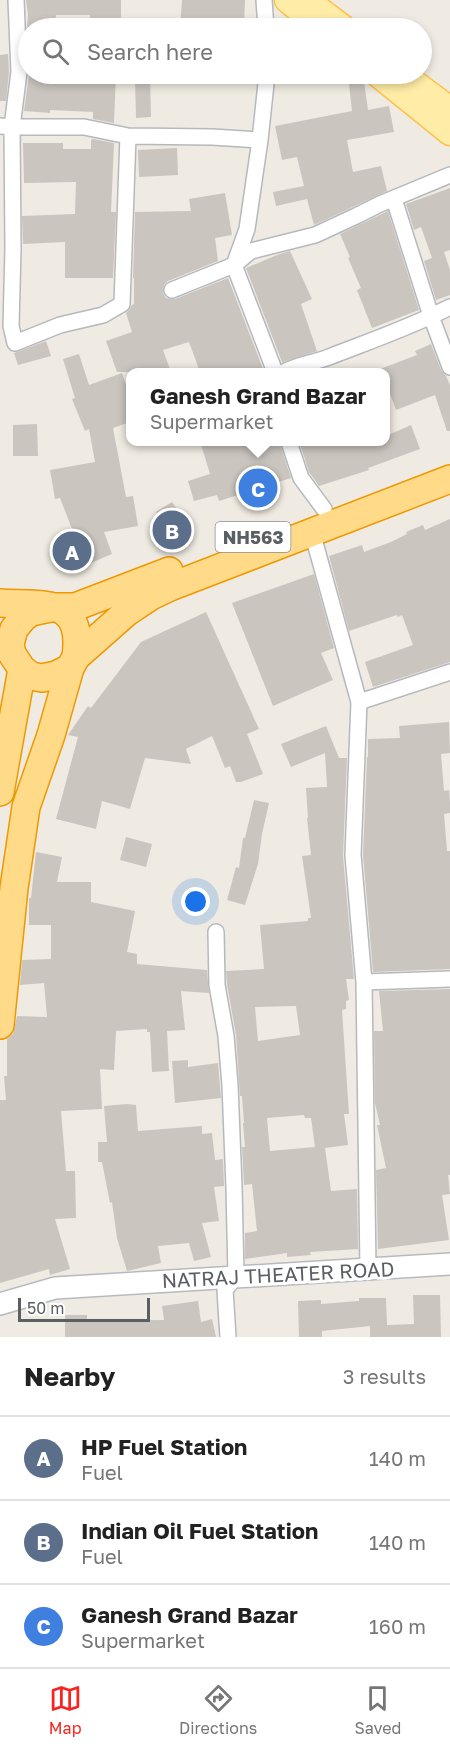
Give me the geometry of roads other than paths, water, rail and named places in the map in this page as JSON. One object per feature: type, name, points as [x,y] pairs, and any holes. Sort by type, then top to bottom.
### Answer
[{"type":"highway","name":"NH563","points":[[450,463],[318,521],[151,596],[127,612],[56,675],[42,678],[31,676],[9,653],[14,629],[31,612],[55,607],[75,607],[318,521],[450,479]]},
{"type":"highway","points":[[0,603],[55,607],[64,610],[72,619],[77,630],[78,641],[51,735],[26,807],[14,888],[0,1025]]},
{"type":"highway","points":[[0,792],[9,653]]},
{"type":"main road","points":[[286,0],[308,18]]},
{"type":"main road","points":[[307,0],[331,18]]},
{"type":"main road","points":[[389,84],[450,133]]},
{"type":"main road","points":[[417,84],[450,109]]},
{"type":"street","points":[[16,0],[18,48]]},
{"type":"street","points":[[264,0],[265,18]]},
{"type":"street","points":[[18,76],[6,126],[13,249],[11,326],[15,343],[60,325],[103,315],[122,304],[128,136]]},
{"type":"street","points":[[266,84],[247,229],[234,265],[273,368]]},
{"type":"street","points":[[6,126],[84,127],[128,136],[260,140]]},
{"type":"street","points":[[172,290],[234,265],[251,251],[315,235],[380,204],[450,175]]},
{"type":"street","points":[[394,199],[431,316],[450,367]]},
{"type":"street","points":[[292,368],[396,332],[450,307]]},
{"type":"street","points":[[291,446],[318,521],[359,702],[353,855],[364,982],[368,1269]]},
{"type":"street","points":[[359,702],[450,672]]},
{"type":"street","points":[[216,932],[217,985],[226,1036],[230,1085],[231,1283],[228,1337]]},
{"type":"street","points":[[364,982],[450,979]]},
{"type":"street","name":"NATRAJ THEATER ROAD","points":[[0,1306],[368,1269],[450,1264]]},
{"type":"street","name":"NATRAJ THEATER ROAD","points":[[231,1283],[450,1276]]},
{"type":"place","name":"Ganesh Grand Bazar","points":[[258,488]]},
{"type":"place","name":"Indian Oil Fuel Station","points":[[172,530]]},
{"type":"place","name":"HP Fuel Station","points":[[72,551]]}]
